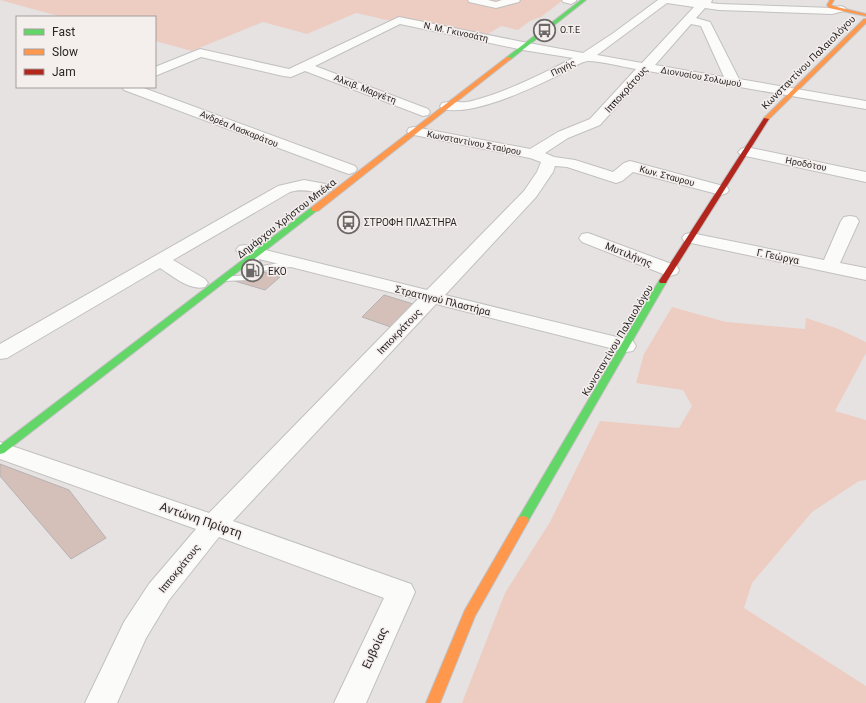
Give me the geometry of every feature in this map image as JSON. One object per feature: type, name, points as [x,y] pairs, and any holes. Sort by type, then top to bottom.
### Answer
[{"type":"main road","name":"Δημάρχου Χρήστου Μπέκα","points":[[0,450],[225,279],[252,254],[417,119],[447,106],[570,0]]},
{"type":"main road","name":"Δημάρχου Χρήστου Μπέκα","points":[[474,73],[584,0]]},
{"type":"main road","points":[[832,0],[829,6],[865,15]]},
{"type":"main road","name":"Κωνσταντίνου Παλαιολόγου","points":[[433,703],[471,610],[670,270],[766,119],[865,15]]},
{"type":"street","points":[[472,0],[496,5],[515,0]]},
{"type":"street","points":[[673,0],[700,8],[832,11],[840,9]]},
{"type":"street","name":"Πηγής","points":[[447,106],[461,107],[530,84],[585,56],[673,0]]},
{"type":"street","points":[[700,8],[734,83]]},
{"type":"street","name":"Ιπποκράτους","points":[[101,703],[134,631],[158,592],[214,524],[530,194],[545,172],[541,158],[563,134],[595,122],[700,8]]},
{"type":"street","name":"Ν. Μ. Γκινοσάτη","points":[[306,67],[399,20],[518,45]]},
{"type":"street","name":"Διονυσίου Σολωμού","points":[[518,45],[866,105]]},
{"type":"street","points":[[156,72],[200,53],[283,72],[294,72],[306,67]]},
{"type":"street","name":"Αλκιβ. Μαργέτη","points":[[306,67],[417,119]]},
{"type":"street","name":"Ανδρέα Λασκαράτου","points":[[132,88],[290,149],[349,169]]},
{"type":"street","name":"Κωνσταντίνου Σταύρου","points":[[417,119],[541,158]]},
{"type":"street","name":"Ηροδότου","points":[[746,152],[866,177]]},
{"type":"street","name":"Κων. Σταυρου","points":[[541,158],[569,163],[616,178],[630,166],[721,190]]},
{"type":"street","points":[[0,353],[284,189],[296,184],[307,184],[323,190]]},
{"type":"street","points":[[830,266],[850,221]]},
{"type":"street","name":"Μυτιλήνης","points":[[588,238],[670,270]]},
{"type":"street","name":"Γ. Γεώργα","points":[[691,238],[866,274]]},
{"type":"street","name":"Στρατηγού Πλαστήρα","points":[[252,254],[297,263],[626,346]]},
{"type":"street","points":[[160,260],[198,283]]},
{"type":"street","name":"Αντώνη Πρίφτη","points":[[0,450],[214,524],[401,592]]},
{"type":"street","name":"Ευβοίας","points":[[350,703],[401,592]]},
{"type":"shaded area","name":"Ο.Τ.Ε","points":[[0,0],[563,0],[541,17],[530,21],[518,30],[501,26],[485,36],[391,21],[356,13],[307,34],[263,22],[192,51],[156,41],[156,16],[58,16]]},
{"type":"shaded area","points":[[672,307],[726,322],[805,329],[806,318],[836,328],[866,342],[866,353],[835,411],[866,420],[866,480],[859,481],[812,512],[752,583],[744,608],[866,686],[866,703],[462,703],[505,593],[550,522],[600,421],[679,428],[692,406],[683,390],[636,383],[644,354]]},
{"type":"building","points":[[250,268],[280,277],[265,290],[235,281]]},
{"type":"building","points":[[384,295],[413,304],[391,327],[362,317]]},
{"type":"building","points":[[0,464],[69,490],[106,538],[71,559],[0,476]]},
{"type":"traffic: fast","points":[[509,58],[584,0]]},
{"type":"traffic: fast","points":[[0,450],[315,209]]},
{"type":"traffic: fast","points":[[523,520],[663,281]]},
{"type":"traffic: slow","points":[[832,0],[829,5],[831,7],[866,15]]},
{"type":"traffic: slow","points":[[766,119],[866,20]]},
{"type":"traffic: slow","points":[[315,209],[509,58]]},
{"type":"traffic: slow","points":[[433,703],[469,614],[523,520]]},
{"type":"traffic: jam","points":[[663,281],[766,119]]},
{"type":"place","name":"Ο.Τ.Ε","points":[[544,30]]},
{"type":"place","name":"ΣΤΡΟΦΗ ΠΛΑΣΤΗΡΑ","points":[[348,222]]},
{"type":"place","name":"ΕΚΟ","points":[[252,271]]}]
